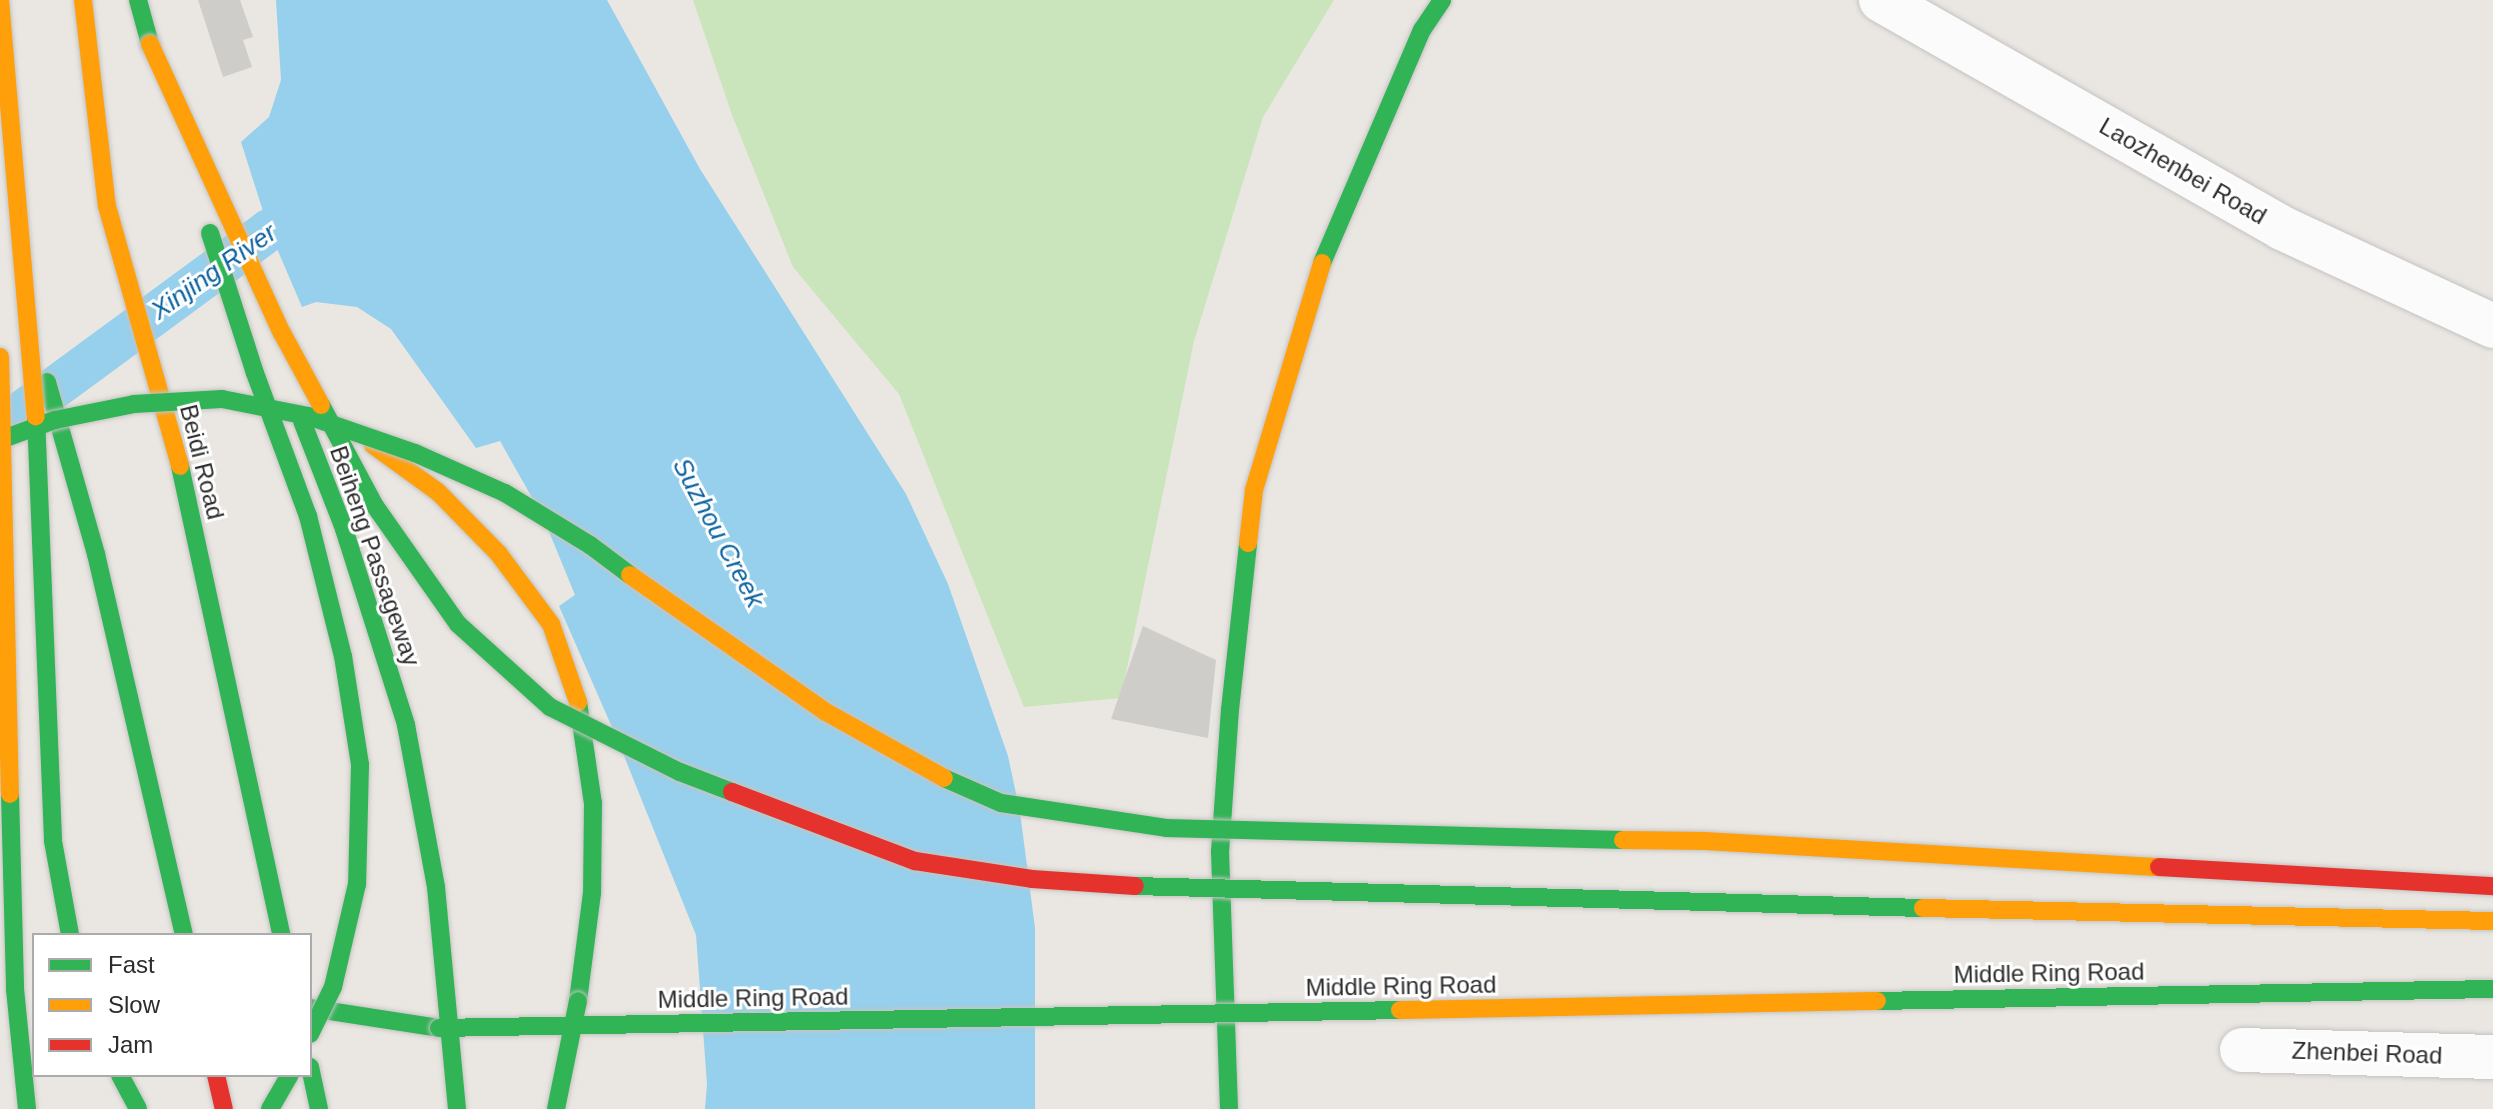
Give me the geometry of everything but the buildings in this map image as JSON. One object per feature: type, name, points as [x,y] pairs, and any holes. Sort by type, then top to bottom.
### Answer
[{"type":"main road","points":[[0,0],[34,378],[53,841],[70,933]]},
{"type":"main road","name":"Beidi Road","points":[[83,0],[107,206],[176,447],[281,933]]},
{"type":"main road","points":[[138,0],[255,373],[308,516],[343,656],[360,765],[357,884],[333,987],[312,1029]]},
{"type":"main road","points":[[1229,1109],[1220,852],[1230,710],[1254,490],[1321,266],[1422,30],[1442,0]]},
{"type":"main road","points":[[150,44],[282,333],[375,506],[458,624],[550,707],[680,772],[887,851],[915,861],[1032,879],[1183,890],[2493,921]]},
{"type":"main road","name":"Beiheng Passageway","points":[[150,44],[344,529],[406,725],[436,887],[457,1109]]},
{"type":"main road","points":[[0,141],[14,271],[96,554],[184,933]]},
{"type":"main road","points":[[0,357],[12,926],[27,1109]]},
{"type":"main road","points":[[0,440],[55,420],[134,404],[222,399],[308,416],[415,453],[505,493],[590,545],[680,613],[826,712],[917,766],[1001,803],[1166,828],[1343,835],[1705,841],[2493,886]]},
{"type":"main road","points":[[356,433],[438,492],[498,553],[551,624],[581,711],[593,803],[592,893],[578,1001],[556,1109]]},
{"type":"main road","points":[[0,989],[32,990]]},
{"type":"main road","name":"Middle Ring Road","points":[[312,1033],[2493,989]]},
{"type":"main road","points":[[312,1008],[439,1028]]},
{"type":"main road","points":[[0,1040],[32,1039]]},
{"type":"main road","points":[[312,1076],[319,1108]]},
{"type":"main road","points":[[121,1077],[138,1109]]},
{"type":"main road","points":[[216,1077],[224,1109]]},
{"type":"main road","points":[[270,1109],[289,1077]]},
{"type":"street","name":"Laozhenbei Road","points":[[1881,0],[2282,228],[2493,326]]},
{"type":"street","name":"Zhenbei Road","points":[[2242,1050],[2493,1057]]},
{"type":"green space","points":[[693,0],[1334,0],[1263,117],[1194,341],[1121,698],[1024,707],[899,394],[793,267],[732,115]]},
{"type":"water","name":"Suzhou Creek","points":[[276,0],[607,0],[700,169],[906,494],[948,584],[1008,756],[1020,812],[1035,928],[1035,1109],[705,1109],[707,1084],[696,935],[618,741],[559,606],[575,595],[543,517],[500,441],[476,448],[391,329],[357,307],[316,302],[302,307],[269,230],[241,142],[269,117],[281,80]]},
{"type":"waterway","name":"Xinjing River","points":[[23,411],[269,230],[320,205]]},
{"type":"traffic: fast","points":[[138,0],[150,44]]},
{"type":"traffic: fast","points":[[1322,263],[1422,30],[1442,0]]},
{"type":"traffic: fast","points":[[210,233],[255,373],[308,516],[343,656],[360,765],[357,884],[333,987],[312,1030]]},
{"type":"traffic: fast","points":[[47,382],[96,554],[184,933]]},
{"type":"traffic: fast","points":[[0,440],[55,420],[134,404],[222,399],[308,416],[415,453],[505,493],[590,545],[630,575]]},
{"type":"traffic: fast","points":[[321,405],[375,506],[458,624],[550,707],[680,772],[732,792]]},
{"type":"traffic: fast","points":[[36,416],[53,841],[70,933]]},
{"type":"traffic: fast","points":[[302,421],[344,529],[406,725],[436,887],[457,1109]]},
{"type":"traffic: fast","points":[[180,466],[281,933]]},
{"type":"traffic: fast","points":[[1229,1109],[1220,852],[1230,710],[1248,543]]},
{"type":"traffic: fast","points":[[578,702],[593,803],[592,893],[578,1001]]},
{"type":"traffic: fast","points":[[944,778],[1001,803],[1166,828],[1623,840]]},
{"type":"traffic: fast","points":[[10,794],[15,989],[27,1109]]},
{"type":"traffic: fast","points":[[1135,886],[1923,908]]},
{"type":"traffic: fast","points":[[1877,1001],[2493,989]]},
{"type":"traffic: fast","points":[[556,1109],[578,1001]]},
{"type":"traffic: fast","points":[[312,1008],[439,1028]]},
{"type":"traffic: fast","points":[[439,1028],[1400,1010]]},
{"type":"traffic: fast","points":[[312,1076],[319,1109]]},
{"type":"traffic: fast","points":[[121,1077],[138,1109]]},
{"type":"traffic: fast","points":[[270,1109],[289,1077]]},
{"type":"traffic: slow","points":[[0,0],[36,416]]},
{"type":"traffic: slow","points":[[83,0],[107,206],[180,466]]},
{"type":"traffic: slow","points":[[150,44],[282,333],[321,405]]},
{"type":"traffic: slow","points":[[1248,543],[1254,490],[1322,263]]},
{"type":"traffic: slow","points":[[0,357],[10,794]]},
{"type":"traffic: slow","points":[[373,445],[438,492],[498,553],[551,624],[578,702]]},
{"type":"traffic: slow","points":[[630,575],[826,712],[944,778]]},
{"type":"traffic: slow","points":[[1623,840],[1705,841],[2159,867]]},
{"type":"traffic: slow","points":[[1923,908],[2493,921]]},
{"type":"traffic: slow","points":[[1400,1010],[1877,1001]]},
{"type":"traffic: jam","points":[[732,792],[915,861],[1032,879],[1135,886]]},
{"type":"traffic: jam","points":[[2159,867],[2493,886]]},
{"type":"traffic: jam","points":[[216,1077],[224,1109]]}]
